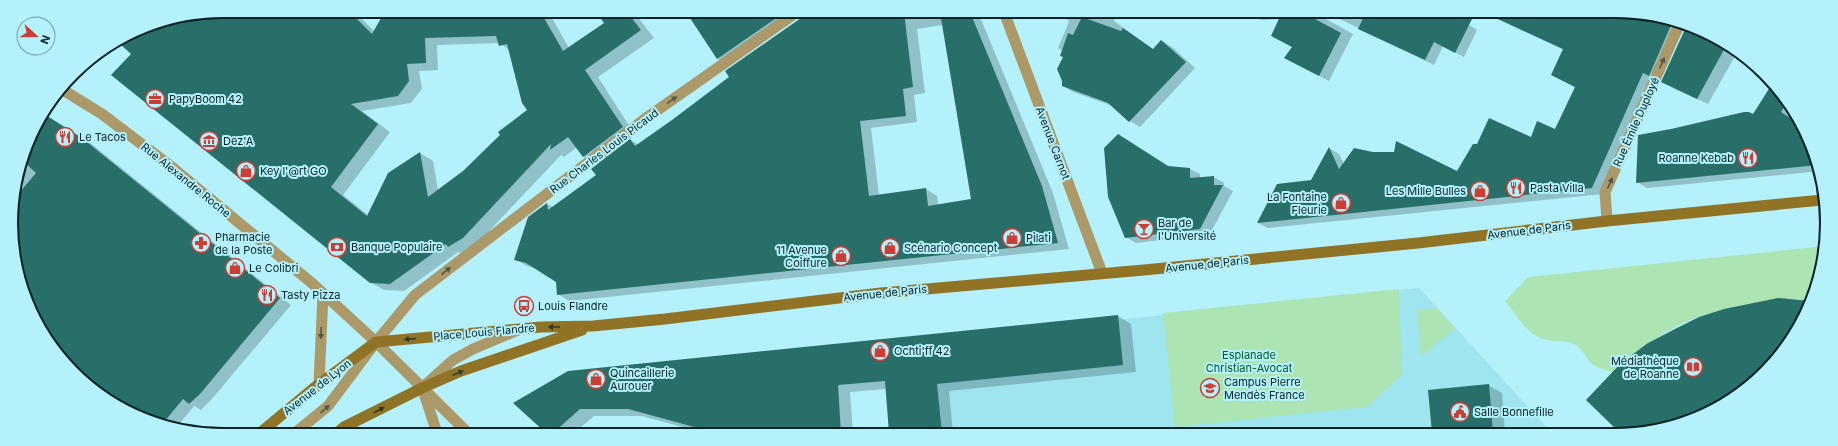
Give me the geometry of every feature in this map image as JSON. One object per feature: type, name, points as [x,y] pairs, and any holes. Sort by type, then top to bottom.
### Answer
[{"type":"main road","name":"Avenue de Paris","points":[[593,326],[665,320],[881,293],[1144,270],[1418,243],[1606,221],[1819,200]]},
{"type":"main road","name":"Place Louis Flandre","points":[[376,342],[523,328],[593,326]]},
{"type":"main road","points":[[344,428],[422,388],[501,357],[593,326]]},
{"type":"main road","name":"Avenue de Lyon","points":[[266,428],[319,384],[376,342]]},
{"type":"street","name":"Rue Charles Louis Picaud","points":[[376,342],[415,295],[642,121],[788,18]]},
{"type":"street","name":"Avenue Carnot","points":[[1006,18],[1102,273]]},
{"type":"street","name":"Rue Émile Duployé","points":[[1606,221],[1606,192],[1678,28]]},
{"type":"street","name":"Rue Alexandre Roche","points":[[66,92],[102,114],[173,168],[323,294],[376,342]]},
{"type":"street","points":[[319,384],[323,294]]},
{"type":"street","points":[[422,388],[453,360],[473,349],[523,328]]},
{"type":"street","points":[[301,428],[328,406],[376,342],[463,428]]},
{"type":"street","points":[[422,388],[435,428]]},
{"type":"shaded area","name":"Campus Pierre Mendès France","points":[[1419,288],[1547,428],[913,428],[908,342]]},
{"type":"green space","points":[[1818,247],[1813,276],[1804,302],[1734,310],[1697,317],[1671,329],[1644,346],[1612,372],[1592,364],[1576,345],[1568,342],[1543,339],[1531,333],[1526,328],[1505,301],[1528,277]]},
{"type":"green space","name":"Esplanade Christian-Avocat","points":[[1399,289],[1402,375],[1367,407],[1175,427],[1163,313]]},
{"type":"green space","points":[[1437,308],[1455,328],[1421,357],[1417,310]]},
{"type":"building","points":[[210,18],[356,18],[372,34],[381,18],[544,18],[563,51],[604,23],[600,18],[632,18],[641,30],[585,70],[623,127],[583,157],[568,137],[550,150],[551,144],[463,238],[448,247],[446,244],[390,284],[370,283],[111,75],[131,54],[121,45],[170,25]],"holes":[[[496,36],[499,46],[507,44],[522,103],[527,110],[498,132],[500,135],[463,171],[428,197],[420,152],[388,173],[367,216],[331,187],[378,124],[351,104],[398,96],[409,81],[407,64],[426,63],[425,38]]]},
{"type":"building","points":[[690,18],[776,18],[717,59]]},
{"type":"building","points":[[801,18],[905,18],[913,87],[903,89],[906,116],[860,121],[869,196],[926,188],[928,206],[971,199],[941,18],[972,18],[1042,186],[1058,243],[557,295],[556,282],[526,263],[514,260],[528,217],[547,203],[548,210],[596,175],[591,169],[630,139],[635,146],[672,120],[729,77],[725,71]]},
{"type":"building","points":[[1082,18],[1085,18],[1121,31],[1123,28],[1153,49],[1161,40],[1186,62],[1129,122],[1108,103],[1062,86],[1062,81],[1057,69],[1063,57],[1060,56],[1068,33],[1073,35]]},
{"type":"building","points":[[1279,18],[1313,18],[1341,33],[1319,76],[1284,58],[1292,47],[1271,36]]},
{"type":"building","points":[[1363,18],[1472,18],[1455,53],[1434,42],[1425,60],[1358,29]]},
{"type":"building","points":[[1496,18],[1628,18],[1671,26],[1649,76],[1643,73],[1592,188],[1257,223],[1277,184],[1311,180],[1329,147],[1339,169],[1354,148],[1373,152],[1394,152],[1396,141],[1457,171],[1473,144],[1477,144],[1489,118],[1531,137],[1537,121],[1555,129],[1575,87],[1551,75],[1563,49]]},
{"type":"building","points":[[1684,30],[1706,39],[1724,49],[1697,99],[1661,82]]},
{"type":"building","points":[[1769,88],[1784,107],[1781,112],[1793,121],[1799,132],[1812,166],[1636,183],[1638,135],[1744,112],[1753,114]]},
{"type":"building","points":[[48,116],[82,138],[280,298],[200,394],[189,404],[183,399],[166,420],[132,407],[120,401],[98,386],[78,368],[60,348],[45,326],[25,276],[18,236],[18,210],[21,191],[36,173],[27,164],[39,132]]},
{"type":"building","points":[[1118,134],[1168,166],[1190,168],[1190,178],[1214,176],[1214,185],[1223,185],[1200,229],[1125,238],[1108,197],[1104,148]]},
{"type":"building","name":"Médiathèque de Roanne","points":[[1778,298],[1804,300],[1793,326],[1778,348],[1760,368],[1740,386],[1718,401],[1706,407],[1681,417],[1655,424],[1628,428],[1615,428],[1586,400],[1621,363],[1648,343],[1699,317],[1724,309]]},
{"type":"building","points":[[1118,315],[1123,365],[937,384],[941,428],[889,428],[885,381],[838,385],[841,428],[698,428],[628,409],[580,409],[559,428],[540,428],[513,403],[568,371]]},
{"type":"building","name":"Salle Bonnefille","points":[[1489,384],[1493,428],[1432,428],[1428,390]]},
{"type":"place","name":"PapyBoom 42","points":[[155,99]]},
{"type":"place","name":"Le Tacos","points":[[65,137]]},
{"type":"place","name":"Dez'A","points":[[209,141]]},
{"type":"place","name":"Roanne Kebab","points":[[1748,158]]},
{"type":"place","name":"Key l'@rt GO","points":[[246,171]]},
{"type":"place","name":"Pasta Villa","points":[[1516,188]]},
{"type":"place","name":"Les Mille Bulles","points":[[1480,191]]},
{"type":"place","name":"La Fontaine Fleurie","points":[[1341,203]]},
{"type":"place","name":"Bar de l'Université","points":[[1144,229]]},
{"type":"place","name":"Pilati","points":[[1012,238]]},
{"type":"place","name":"Pharmacie de la Poste","points":[[201,243]]},
{"type":"place","name":"Banque Populaire","points":[[337,247]]},
{"type":"place","name":"Scénario Concept","points":[[890,248]]},
{"type":"place","name":"11 Avenue Coiffure","points":[[841,256]]},
{"type":"place","name":"Le Colibri","points":[[235,268]]},
{"type":"place","name":"Tasty Pizza","points":[[267,295]]},
{"type":"place","name":"Louis Flandre","points":[[524,306]]},
{"type":"place","name":"Ochti'ff 42","points":[[880,351]]},
{"type":"place","name":"Médiathèque de Roanne","points":[[1693,367]]},
{"type":"place","name":"Quincaillerie Aurouer","points":[[596,379]]},
{"type":"place","name":"Campus Pierre Mendès France","points":[[1210,388]]},
{"type":"place","name":"Salle Bonnefille","points":[[1460,412]]}]
